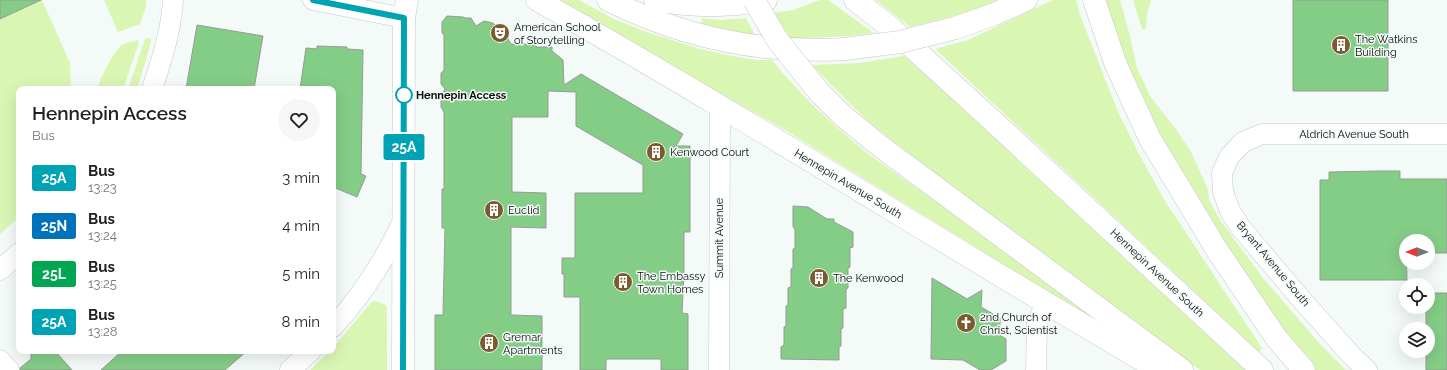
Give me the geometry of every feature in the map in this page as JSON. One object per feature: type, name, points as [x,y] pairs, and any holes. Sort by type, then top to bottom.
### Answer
[{"type":"main road","name":"Hennepin Avenue South","points":[[536,0],[720,106],[1046,304],[1159,370]]},
{"type":"main road","points":[[608,0],[635,14],[656,22],[721,41],[779,49],[825,50],[894,43],[955,28],[992,15],[1026,0]]},
{"type":"main road","points":[[655,0],[704,6],[739,4],[766,0]]},
{"type":"main road","points":[[754,0],[778,42],[819,92],[843,116],[876,143],[1182,370]]},
{"type":"main road","name":"Hennepin Avenue South","points":[[855,0],[890,27],[954,85],[1262,370]]},
{"type":"main road","points":[[1095,4],[1116,65],[1150,139],[1217,250],[1277,339],[1304,370]]},
{"type":"main road","points":[[403,370],[403,221],[406,9]]},
{"type":"street","points":[[153,86],[172,21],[173,0]]},
{"type":"street","points":[[313,0],[406,9]]},
{"type":"street","name":"Summit Avenue","points":[[719,370],[720,106]]},
{"type":"street","name":"Aldrich Avenue South","points":[[1262,134],[1447,134]]},
{"type":"street","name":"Bryant Avenue South","points":[[1262,134],[1243,142],[1229,157],[1222,173],[1223,192],[1230,211],[1241,228],[1301,299],[1352,356],[1367,370]]},
{"type":"street","points":[[336,324],[367,283],[391,246],[403,221]]},
{"type":"street","points":[[0,270],[16,256]]},
{"type":"street","points":[[1036,370],[1037,322],[1046,304]]},
{"type":"street","points":[[290,370],[307,354]]},
{"type":"street","points":[[0,360],[9,370]]},
{"type":"green space","points":[[42,0],[70,63],[71,86],[16,86],[16,220],[0,234],[0,19]]},
{"type":"green space","points":[[104,0],[146,0],[146,7],[140,24],[118,32]]},
{"type":"green space","points":[[558,0],[579,0],[616,20],[644,31],[700,49],[737,57],[772,60],[817,109],[867,153],[1101,318],[1099,323],[785,130]]},
{"type":"green space","points":[[820,0],[828,0],[874,33],[791,39],[774,13],[793,10]]},
{"type":"green space","points":[[876,0],[998,0],[944,19],[910,27]]},
{"type":"green space","points":[[1053,0],[1076,0],[1081,18],[1119,114],[1141,158],[1165,201],[1262,348],[1259,352],[935,49],[968,40]]},
{"type":"green space","points":[[1105,0],[1120,0],[1137,68],[1150,96],[1190,150],[1208,189],[1209,200],[1220,220],[1263,278],[1320,344],[1346,370],[1312,370],[1279,329],[1176,167],[1131,78]]},
{"type":"green space","points":[[1133,0],[1151,0],[1147,13],[1146,29],[1142,29]]},
{"type":"green space","points":[[702,18],[720,20],[746,18],[755,35],[701,26]]},
{"type":"green space","points":[[150,38],[151,42],[138,86],[129,86],[145,39]]},
{"type":"green space","points":[[137,40],[139,42],[124,86],[99,86],[111,59],[124,44]]},
{"type":"green space","points":[[904,56],[1245,370],[1200,370],[1169,349],[876,128],[812,65],[859,63]]},
{"type":"green space","points":[[377,301],[385,305],[387,308],[387,370],[310,370],[327,354],[336,354],[336,344],[372,302]]},
{"type":"building","points":[[0,0],[41,0],[0,19]]},
{"type":"building","name":"The Watkins Building","points":[[1293,0],[1388,0],[1388,91],[1293,91]]},
{"type":"building","points":[[447,16],[471,18],[476,26],[484,21],[493,23],[502,28],[511,44],[534,44],[537,47],[552,47],[552,51],[563,60],[564,85],[581,74],[683,134],[676,146],[690,146],[690,232],[684,232],[682,313],[688,314],[688,370],[661,370],[661,359],[606,359],[606,370],[580,370],[580,297],[564,297],[564,274],[562,274],[562,258],[575,258],[575,193],[643,193],[643,165],[576,126],[576,92],[548,91],[548,117],[512,117],[512,192],[546,193],[546,228],[511,227],[511,315],[542,316],[542,370],[435,370],[435,315],[443,315],[445,228],[442,228],[442,189],[444,189],[444,112],[441,107],[441,96],[445,89],[441,84],[441,73],[444,70],[444,35],[442,33],[442,22]]},
{"type":"building","points":[[197,25],[263,36],[255,86],[187,86]]},
{"type":"building","points":[[317,46],[347,47],[347,49],[363,50],[361,174],[366,176],[357,197],[336,188],[336,86],[300,86],[306,48],[317,49]]},
{"type":"building","points":[[1400,171],[1400,179],[1447,179],[1447,253],[1435,253],[1435,234],[1399,234],[1399,270],[1407,270],[1407,278],[1399,278],[1399,280],[1320,280],[1320,180],[1329,180],[1329,172]]},
{"type":"building","name":"The Kenwood","points":[[793,206],[808,207],[827,219],[834,219],[834,222],[853,232],[853,247],[850,248],[848,288],[846,289],[846,308],[843,309],[843,328],[841,329],[839,360],[781,359],[781,347],[784,345],[784,327],[786,326],[788,288],[791,287],[793,249],[795,248]]},
{"type":"building","name":"2nd Church of Christ, Scientist","points":[[932,278],[967,299],[982,290],[981,307],[1000,318],[1000,335],[1006,339],[1006,361],[991,370],[980,370],[963,360],[931,359]]},
{"type":"building","points":[[1435,293],[1447,293],[1447,370],[1426,370],[1426,358],[1435,358],[1435,322],[1426,322],[1426,314],[1435,314]]},
{"type":"building","points":[[31,354],[58,354],[72,370],[20,370],[20,368],[31,359]]},
{"type":"building","points":[[119,354],[244,354],[225,370],[101,370]]},
{"type":"bus line","name":"25A","points":[[313,0],[404,18],[403,370]]},
{"type":"place","name":"American School of Storytelling","points":[[500,33]]},
{"type":"place","name":"The Watkins Building","points":[[1341,45]]},
{"type":"place","name":"Hennepin Access","points":[[404,95]]},
{"type":"place","name":"Kenwood Court","points":[[656,152]]},
{"type":"place","name":"Euclid","points":[[494,210]]},
{"type":"place","name":"The Kenwood","points":[[819,278]]},
{"type":"place","name":"The Embassy Town Homes","points":[[623,282]]},
{"type":"place","name":"2nd Church of Christ, Scientist","points":[[966,323]]},
{"type":"place","name":"Gremar Apartments","points":[[489,343]]}]
